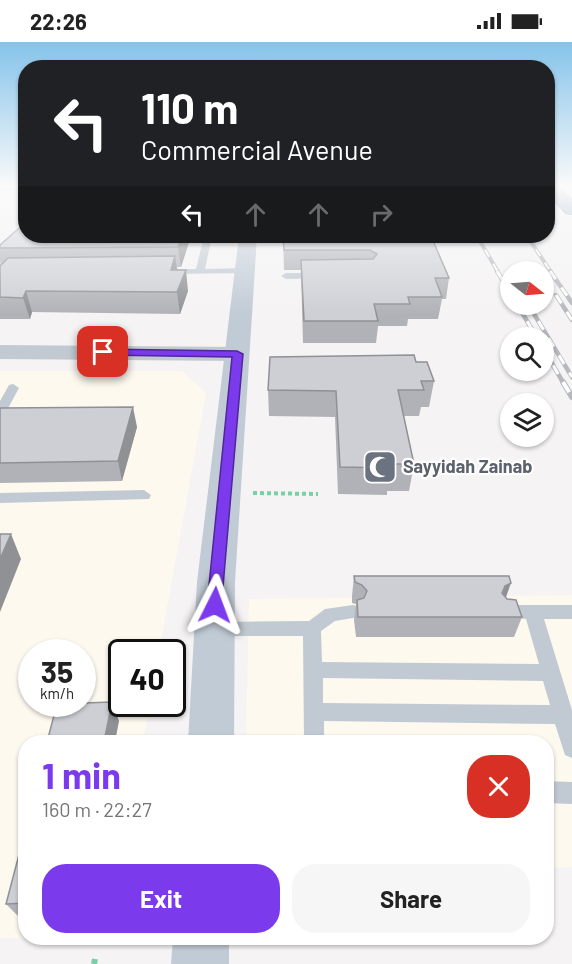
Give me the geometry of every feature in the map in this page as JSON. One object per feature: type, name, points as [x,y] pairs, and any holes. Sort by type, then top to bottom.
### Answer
[{"type":"street","points":[[211,735],[216,582],[248,243]]},
{"type":"street","points":[[0,352],[237,354]]},
{"type":"street","points":[[200,964],[201,945]]},
{"type":"lane","points":[[0,264],[20,243]]},
{"type":"lane","points":[[200,271],[206,243]]},
{"type":"lane","points":[[153,272],[246,271]]},
{"type":"lane","points":[[0,273],[12,272]]},
{"type":"lane","points":[[286,276],[333,275]]},
{"type":"lane","points":[[0,412],[13,388]]},
{"type":"lane","points":[[0,498],[144,495]]},
{"type":"lane","points":[[214,629],[312,628],[331,614],[353,612]]},
{"type":"lane","points":[[506,612],[572,612]]},
{"type":"lane","points":[[533,612],[572,748]]},
{"type":"lane","points":[[312,628],[314,735]]},
{"type":"lane","points":[[312,670],[551,673]]},
{"type":"lane","points":[[313,712],[564,715]]},
{"type":"lane","points":[[554,792],[572,793]]},
{"type":"path","points":[[252,493],[318,494]]},
{"type":"shaded area","points":[[0,371],[182,371],[206,393],[161,639],[108,639],[108,717],[148,717],[144,735],[18,735],[18,938],[0,938]]},
{"type":"shaded area","points":[[572,595],[572,867],[554,868],[554,735],[246,735],[249,599]]},
{"type":"building","points":[[18,229],[18,243],[179,243],[178,247],[0,248],[0,245]]},
{"type":"building","points":[[284,243],[434,243],[449,278],[435,278],[442,297],[408,297],[410,304],[374,304],[378,321],[304,321],[301,260],[373,259],[377,254],[370,250],[284,250]]},
{"type":"building","points":[[175,256],[171,270],[186,270],[177,292],[26,291],[23,298],[0,297],[0,266],[8,258]]},
{"type":"building","points":[[414,355],[416,362],[427,362],[434,381],[421,381],[424,390],[398,390],[414,464],[390,464],[391,468],[340,467],[336,391],[268,390],[270,357]]},
{"type":"building","points":[[133,407],[118,461],[0,463],[0,408]]},
{"type":"building","points":[[0,534],[11,534],[0,559]]},
{"type":"building","points":[[354,576],[509,576],[511,583],[505,586],[502,593],[507,599],[516,600],[522,617],[358,617],[357,600],[364,598],[367,591],[355,582]]},
{"type":"building","points":[[108,702],[109,717],[105,735],[49,735],[54,717],[96,717],[96,703]]},
{"type":"building","points":[[18,858],[18,903],[6,904]]},
{"type":"railway","points":[[481,243],[498,272]]},
{"type":"railway","points":[[532,243],[544,261]]},
{"type":"railway","points":[[497,271],[500,276]]},
{"type":"railway","points":[[554,277],[572,303]]},
{"type":"railway","points":[[556,295],[572,320]]},
{"type":"railway","points":[[523,315],[531,327]]},
{"type":"railway","points":[[535,315],[572,377]]},
{"type":"railway","points":[[554,367],[564,384]]},
{"type":"railway","points":[[563,382],[572,397]]},
{"type":"place","name":"Sayyidah Zainab","points":[[380,467]]},
{"type":"route","points":[[103,352],[237,354],[215,605]]}]
